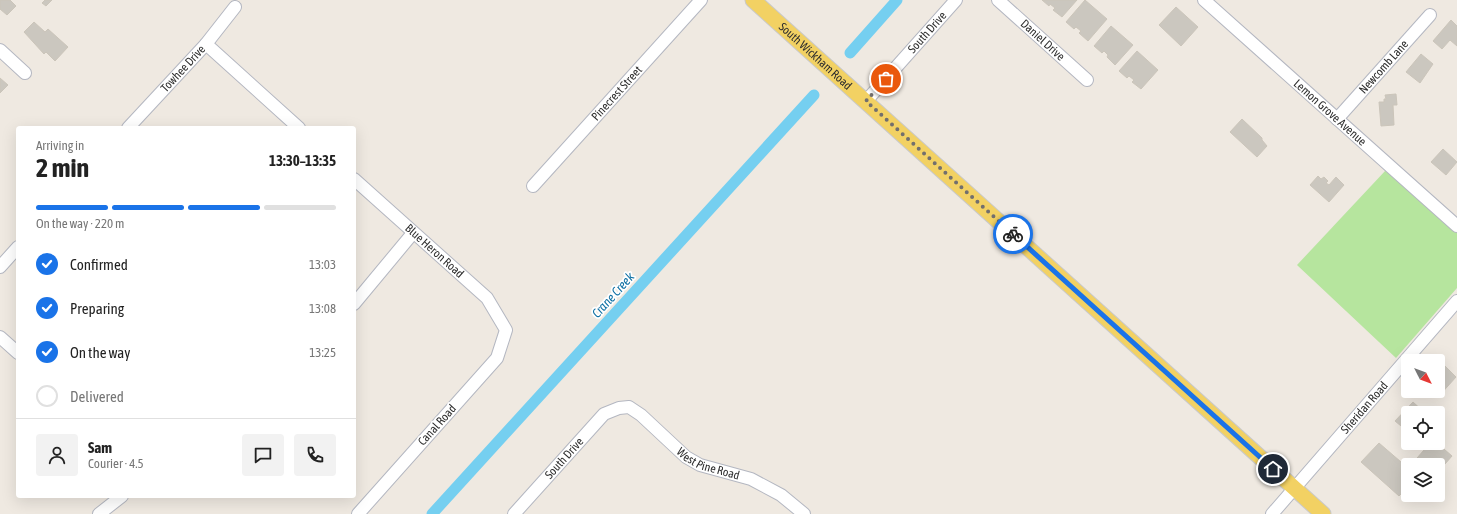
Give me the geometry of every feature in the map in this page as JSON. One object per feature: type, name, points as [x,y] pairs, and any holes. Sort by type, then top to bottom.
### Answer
[{"type":"main road","name":"South Wickham Road","points":[[753,0],[1323,514]]},
{"type":"street","name":"Pinecrest Street","points":[[533,186],[701,0]]},
{"type":"street","name":"South Drive","points":[[866,101],[956,0]]},
{"type":"street","name":"Daniel Drive","points":[[998,0],[1087,80]]},
{"type":"street","name":"Lemon Grove Avenue","points":[[1204,0],[1457,226]]},
{"type":"street","name":"Towhee Drive","points":[[130,126],[206,44],[235,7]]},
{"type":"street","name":"Newcomb Lane","points":[[1337,119],[1430,15]]},
{"type":"street","points":[[206,44],[297,126]]},
{"type":"street","points":[[0,50],[25,73]]},
{"type":"street","name":"Blue Heron Road","points":[[356,180],[413,233],[487,298],[506,330]]},
{"type":"street","points":[[356,302],[413,233]]},
{"type":"street","points":[[0,267],[16,249]]},
{"type":"street","name":"Sheridan Road","points":[[1272,514],[1457,302]]},
{"type":"street","name":"Canal Road","points":[[358,514],[497,358],[506,330]]},
{"type":"street","points":[[0,337],[16,352]]},
{"type":"street","name":"West Pine Road","points":[[619,408],[629,407],[641,415],[686,457],[700,466],[751,479],[781,495],[804,514]]},
{"type":"street","name":"South Drive","points":[[514,514],[604,414],[619,408]]},
{"type":"street","points":[[99,514],[119,498]]},
{"type":"green space","points":[[1386,170],[1457,233],[1457,288],[1396,358],[1297,265]]},
{"type":"building","points":[[0,0],[10,0],[16,6],[7,15],[0,9]]},
{"type":"building","points":[[45,0],[52,0],[46,6],[42,3]]},
{"type":"building","points":[[1042,0],[1077,0],[1062,17],[1053,10],[1055,8],[1050,4],[1049,6]]},
{"type":"building","points":[[1085,0],[1107,19],[1088,41],[1079,33],[1081,31],[1076,27],[1074,29],[1066,22]]},
{"type":"building","points":[[1176,7],[1198,27],[1181,46],[1159,25]]},
{"type":"building","points":[[1451,20],[1457,26],[1457,46],[1450,40],[1442,49],[1433,41]]},
{"type":"building","points":[[34,22],[45,32],[48,29],[68,47],[55,61],[46,52],[44,54],[24,32]]},
{"type":"building","points":[[1111,26],[1133,45],[1115,65],[1107,57],[1108,55],[1104,51],[1102,53],[1094,46]]},
{"type":"building","points":[[1137,51],[1158,70],[1141,89],[1132,82],[1134,80],[1129,76],[1127,78],[1119,71]]},
{"type":"building","points":[[1421,54],[1433,64],[1420,83],[1406,72]]},
{"type":"building","points":[[0,78],[8,85],[0,93]]},
{"type":"building","points":[[1396,94],[1397,105],[1393,105],[1394,125],[1381,126],[1379,102],[1384,102],[1384,99],[1386,99],[1385,95]]},
{"type":"building","points":[[1242,119],[1262,138],[1267,146],[1257,157],[1230,132]]},
{"type":"building","points":[[1443,149],[1457,162],[1446,175],[1431,162]]},
{"type":"building","points":[[1318,176],[1321,179],[1324,177],[1328,181],[1326,183],[1329,185],[1336,177],[1344,185],[1329,202],[1310,185]]},
{"type":"building","points":[[1445,366],[1456,377],[1445,389]]},
{"type":"building","points":[[1413,402],[1417,406],[1409,406]]},
{"type":"building","points":[[1401,415],[1401,426],[1395,421]]},
{"type":"building","points":[[1379,443],[1401,462],[1401,494],[1399,496],[1361,462]]},
{"type":"building","points":[[1424,450],[1445,450],[1452,456],[1445,464],[1445,458],[1417,458]]},
{"type":"waterway","name":"Crane Creek","points":[[850,53],[897,0]]},
{"type":"waterway","name":"Crane Creek","points":[[432,514],[814,95]]},
{"type":"way so far","points":[[886,79],[866,101],[1013,234]]},
{"type":"route","points":[[1013,234],[1273,469]]}]
